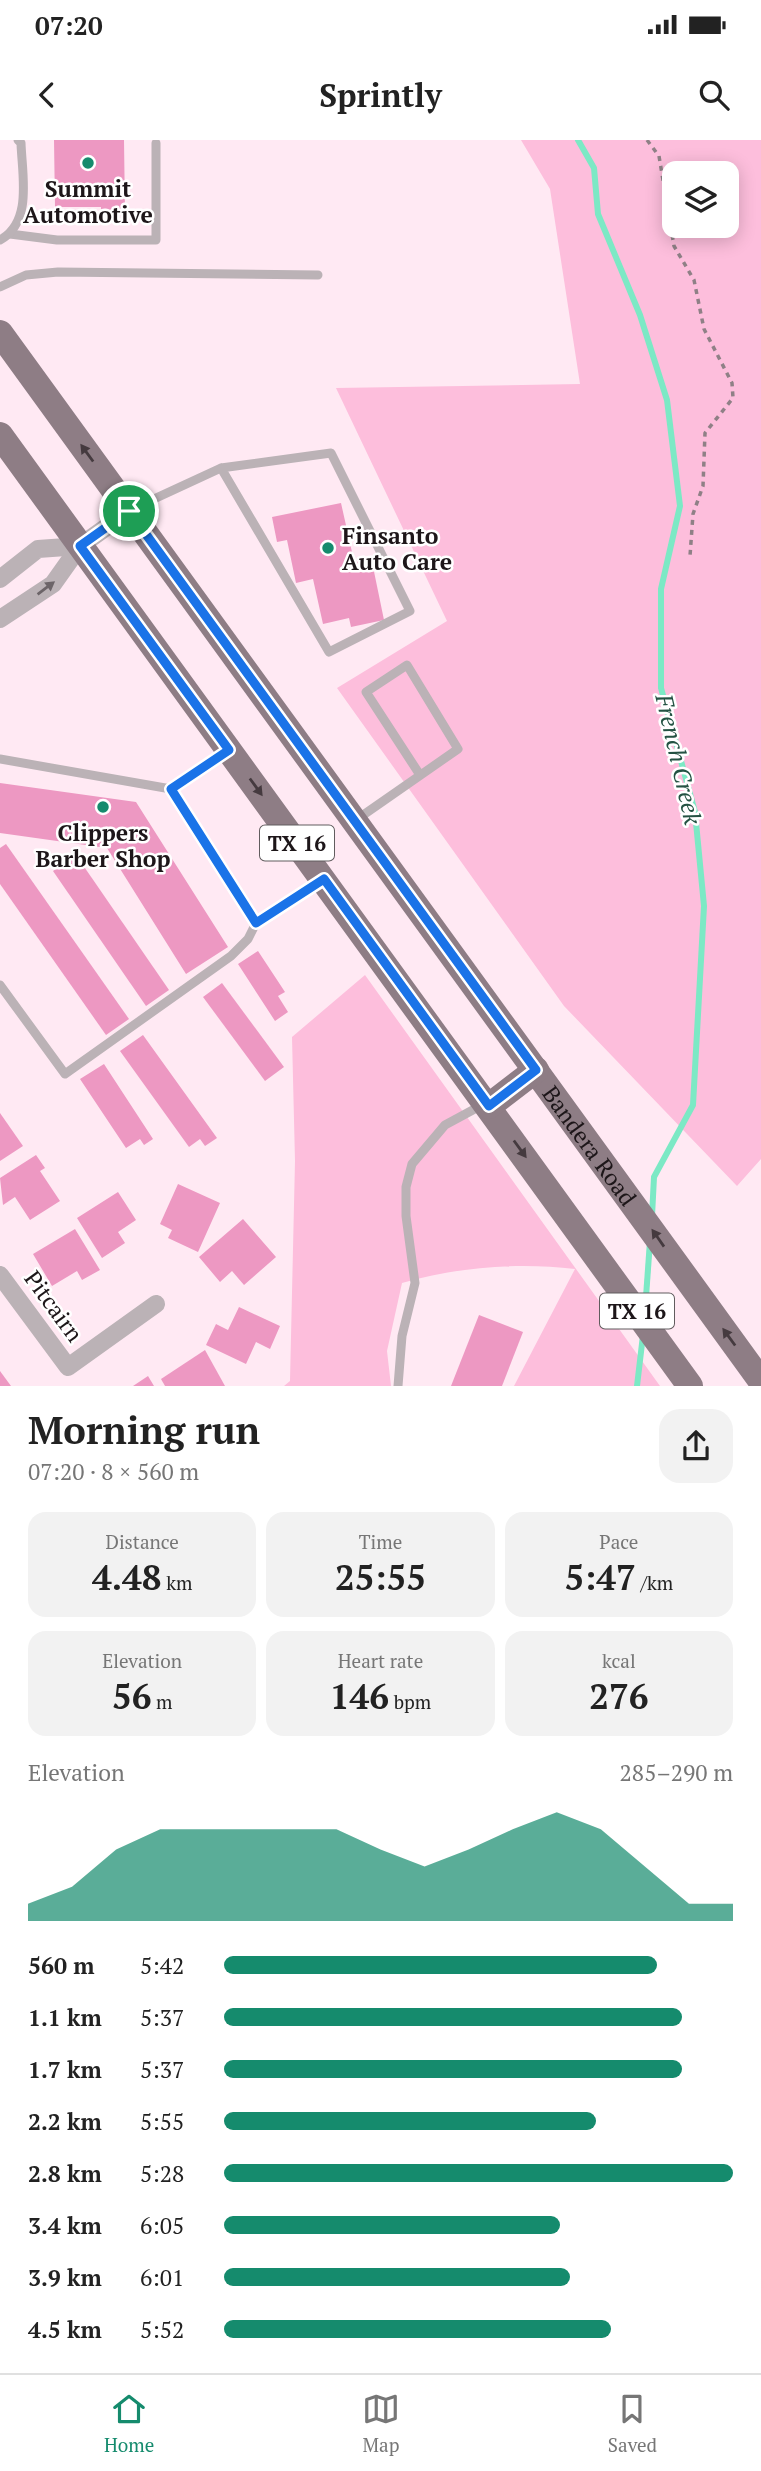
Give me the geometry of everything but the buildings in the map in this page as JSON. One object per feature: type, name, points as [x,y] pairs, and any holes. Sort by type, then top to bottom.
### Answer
[{"type":"main road","name":"Bandera Road","points":[[0,333],[761,1381]]},
{"type":"main road","name":"TX 16","points":[[0,435],[685,1378]]},
{"type":"main road","points":[[488,1104],[536,1070]]},
{"type":"street","points":[[0,619],[53,584],[80,546],[129,511]]},
{"type":"street","points":[[0,579],[38,549],[80,546]]},
{"type":"street","name":"Pitcairn","points":[[0,1275],[68,1367],[156,1304]]},
{"type":"lane","points":[[0,240],[10,234],[20,220],[23,202],[21,144],[18,140]]},
{"type":"lane","points":[[10,234],[57,240],[156,240],[156,144]]},
{"type":"lane","points":[[0,287],[26,275],[58,272],[318,275]]},
{"type":"lane","points":[[129,511],[221,468],[331,453],[410,611],[329,652],[221,468]]},
{"type":"lane","points":[[354,821],[458,749],[407,665],[366,692],[420,775]]},
{"type":"lane","points":[[0,759],[171,789],[229,750]]},
{"type":"lane","points":[[171,789],[256,923]]},
{"type":"lane","points":[[0,985],[65,1074],[231,956],[248,939],[256,923],[324,879]]},
{"type":"lane","points":[[398,1386],[402,1336],[415,1283],[406,1216],[406,1187],[412,1164],[445,1125],[488,1104]]},
{"type":"path","points":[[647,140],[659,156],[670,205],[674,246],[694,280],[704,329],[732,383],[733,398],[705,433],[703,486],[693,514],[690,556]]},
{"type":"shaded area","points":[[521,140],[761,140],[761,1159],[737,1186],[564,1006],[337,688],[447,621],[336,388],[580,384],[550,189]]},
{"type":"shaded area","points":[[365,975],[660,1386],[514,1386],[575,1269],[510,1266],[444,1273],[402,1283],[387,1351],[391,1386],[284,1386],[290,1381],[295,1161],[292,1037]]},
{"type":"waterway","name":"French Creek","points":[[578,140],[594,168],[598,214],[640,315],[667,400],[680,506],[661,589],[661,688],[695,812],[704,906],[693,1105],[654,1177],[652,1216]]},
{"type":"waterway","name":"French Creek","points":[[645,1311],[650,1241]]},
{"type":"waterway","name":"French Creek","points":[[637,1386],[643,1335]]},
{"type":"place","name":"Summit Automotive","points":[[88,163]]},
{"type":"place","name":"Finsanto Auto Care","points":[[328,548]]},
{"type":"place","name":"Clippers Barber Shop","points":[[103,807]]},
{"type":"route","points":[[129,511],[536,1070],[489,1106],[324,879],[256,923],[171,789],[229,750],[80,546],[129,511]]}]
